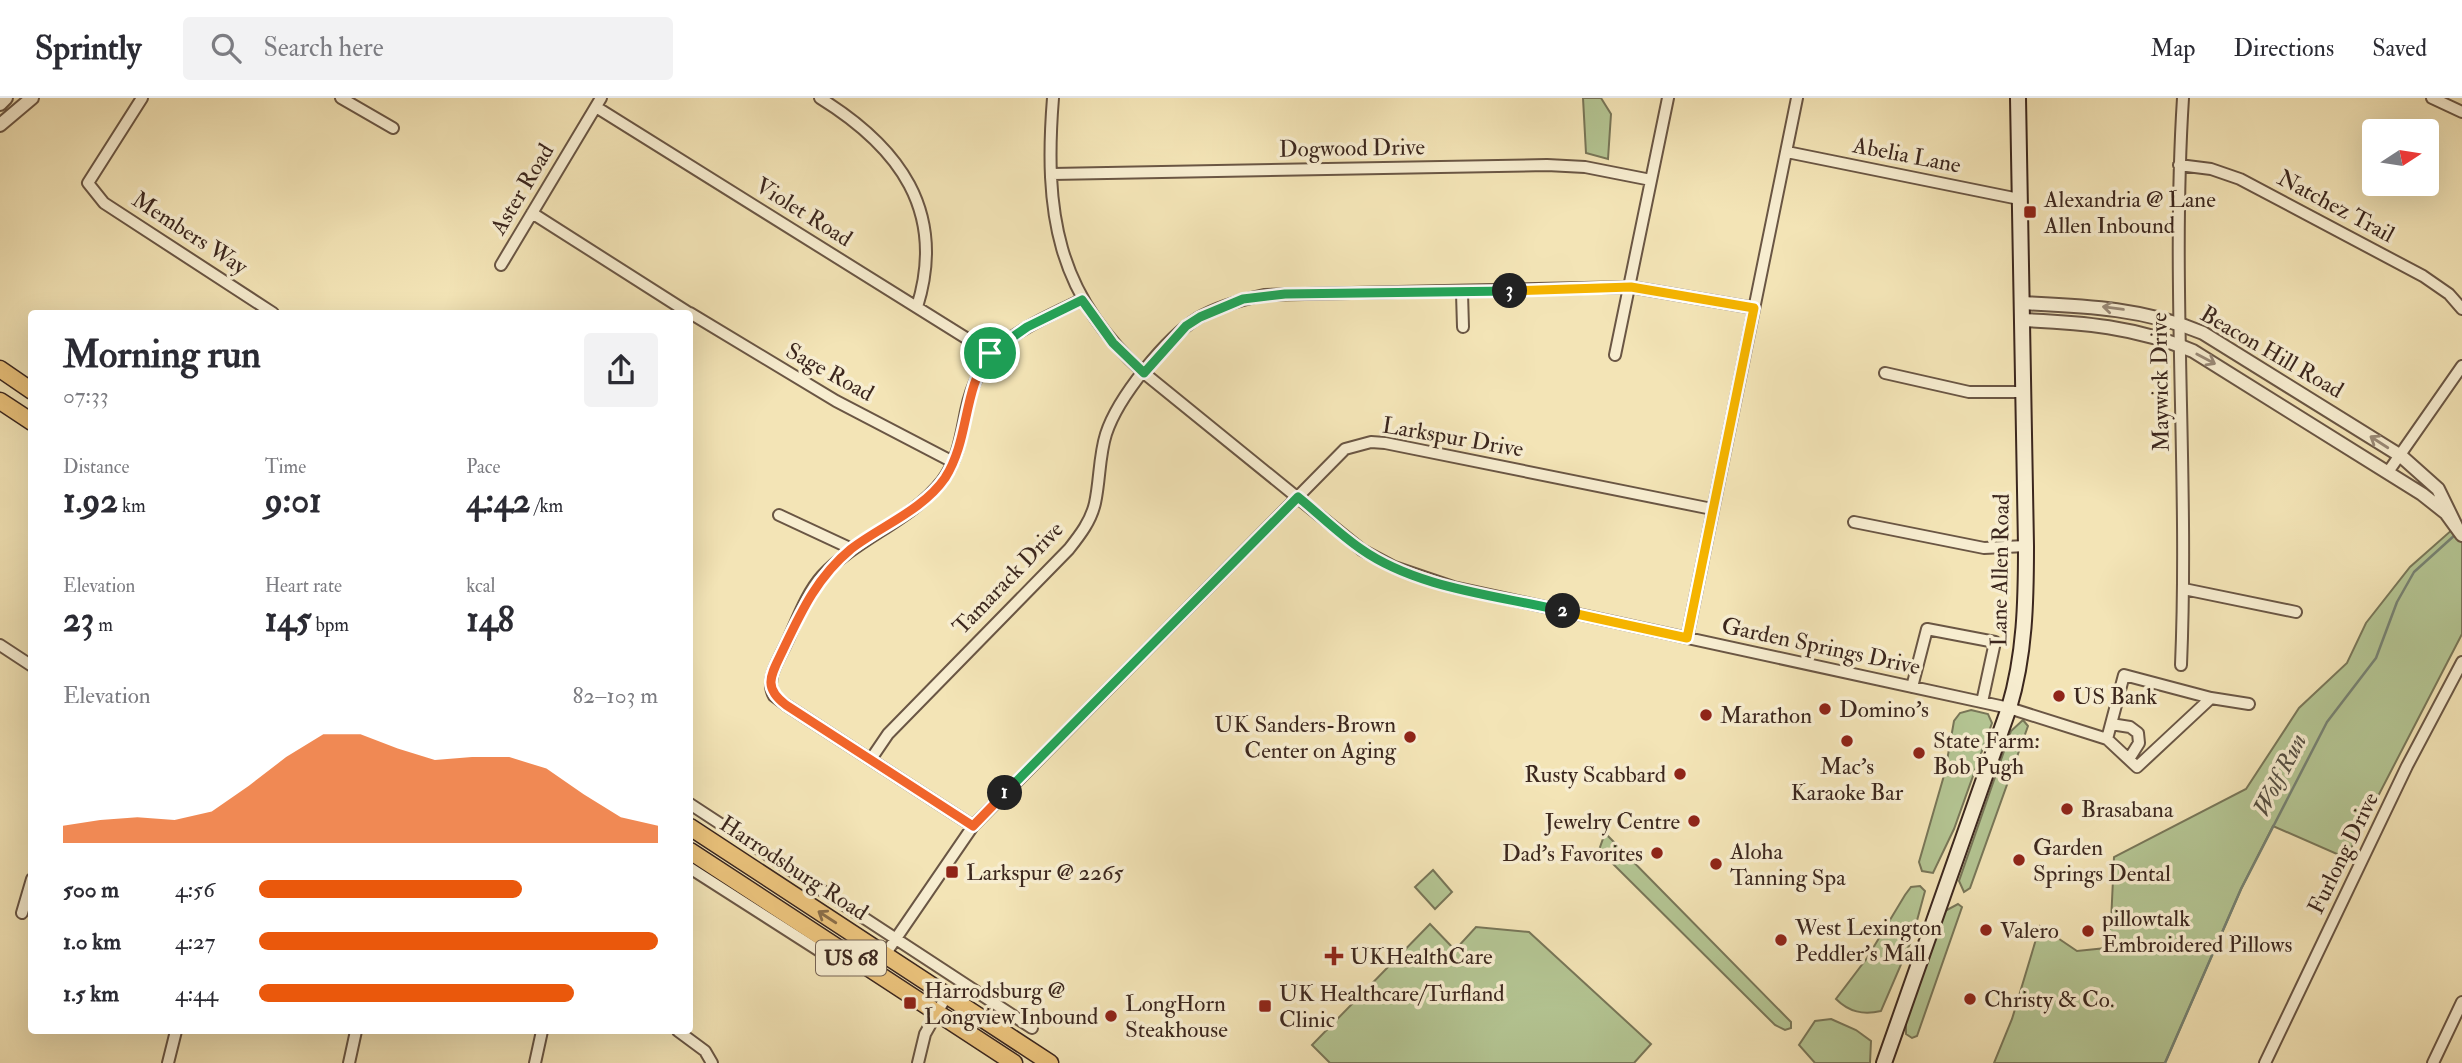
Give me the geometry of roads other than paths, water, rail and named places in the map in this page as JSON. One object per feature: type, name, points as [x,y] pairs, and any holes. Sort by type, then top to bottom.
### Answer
[{"type":"main road","name":"Lane Allen Road","points":[[1884,1063],[2008,708],[2015,686],[2024,626],[2026,546],[2018,98]]},
{"type":"main road","points":[[0,369],[28,388]]},
{"type":"main road","points":[[0,401],[28,419]]},
{"type":"main road","name":"Harrodsburg Road","points":[[693,829],[1050,1063]]},
{"type":"main road","name":"Harrodsburg Road","points":[[693,853],[1014,1063]]},
{"type":"street","points":[[0,104],[6,98]]},
{"type":"street","points":[[0,125],[32,98]]},
{"type":"street","name":"Members Way","points":[[142,98],[88,183],[104,203],[268,310]]},
{"type":"street","points":[[341,98],[393,128]]},
{"type":"street","points":[[820,98],[862,127],[917,196],[927,243],[925,283],[917,307]]},
{"type":"street","name":"Garden Springs Drive","points":[[1053,98],[1052,174],[1058,237],[1082,300],[1113,343],[1144,373],[1362,550],[1394,567],[1453,587],[2008,708],[2107,739]]},
{"type":"street","points":[[1615,355],[1668,98]]},
{"type":"street","points":[[1687,638],[1797,98]]},
{"type":"street","name":"Maywick Drive","points":[[2181,665],[2184,589],[2179,165],[2183,98]]},
{"type":"street","points":[[2432,98],[2462,112]]},
{"type":"street","name":"Violet Road","points":[[598,103],[990,353]]},
{"type":"street","name":"Aster Road","points":[[502,265],[598,103]]},
{"type":"street","name":"Abelia Lane","points":[[1787,152],[2019,199]]},
{"type":"street","name":"Dogwood Drive","points":[[1052,174],[1570,165],[1651,180]]},
{"type":"street","name":"Natchez Trail","points":[[2179,165],[2211,169],[2240,179],[2423,276],[2449,294],[2462,309]]},
{"type":"street","name":"Sage Road","points":[[532,213],[684,310]]},
{"type":"street","name":"Tamarack Drive","points":[[871,759],[888,734],[1069,549],[1084,529],[1095,503],[1107,432],[1118,408],[1144,373],[1186,326],[1200,317],[1243,299],[1285,294],[1631,287],[1754,308]]},
{"type":"street","points":[[1462,292],[1463,327]]},
{"type":"street","points":[[973,826],[786,705],[774,696],[770,687],[775,667],[820,578],[852,549],[924,499],[942,482],[953,462],[972,384],[990,353],[1027,327],[1082,300]]},
{"type":"street","name":"Beacon Hill Road","points":[[2021,303],[2101,307],[2180,323],[2230,347],[2401,456],[2438,489],[2459,531]]},
{"type":"street","name":"Sage Road","points":[[693,315],[836,401],[953,462]]},
{"type":"street","name":"Beacon Hill Road","points":[[2021,320],[2109,326],[2180,346],[2252,386],[2388,472],[2439,507],[2459,531]]},
{"type":"street","points":[[2388,472],[2462,366]]},
{"type":"street","points":[[1885,373],[1969,392],[2022,392]]},
{"type":"street","name":"Larkspur Drive","points":[[873,972],[973,826],[1345,449],[1371,442],[1712,509]]},
{"type":"street","points":[[779,515],[852,549]]},
{"type":"street","points":[[1854,522],[1984,548],[2026,546]]},
{"type":"street","points":[[2184,589],[2296,611]]},
{"type":"street","points":[[1912,687],[1927,629],[1994,642],[1982,702]]},
{"type":"street","points":[[0,645],[28,663]]},
{"type":"street","name":"Furlong Drive","points":[[2265,1063],[2407,766],[2462,662]]},
{"type":"street","points":[[2211,698],[2137,767],[2107,739],[2124,676],[2211,698],[2249,704]]},
{"type":"street","points":[[2111,724],[2130,727],[2138,733],[2138,743],[2129,759]]},
{"type":"street","points":[[693,806],[1032,1028]]},
{"type":"street","points":[[693,870],[840,964]]},
{"type":"street","points":[[22,912],[28,892]]},
{"type":"street","points":[[918,1063],[925,1034],[947,995]]},
{"type":"street","points":[[2433,1063],[2462,1002]]},
{"type":"street","points":[[168,1063],[175,1034]]},
{"type":"street","points":[[349,1063],[355,1034]]},
{"type":"street","points":[[535,1063],[541,1034]]},
{"type":"street","points":[[682,1034],[705,1051],[712,1063]]},
{"type":"waterway","name":"Wolf Run","points":[[2165,1063],[2241,889],[2327,722],[2376,658],[2397,602],[2414,572],[2456,534]]},
{"type":"place","name":"Alexandria @ Lane Allen Inbound","points":[[2030,212]]},
{"type":"place","name":"US Bank","points":[[2059,696]]},
{"type":"place","name":"Domino's","points":[[1825,709]]},
{"type":"place","name":"Marathon","points":[[1706,715]]},
{"type":"place","name":"UK Sanders-Brown Center on Aging","points":[[1410,737]]},
{"type":"place","name":"Mac's Karaoke Bar","points":[[1847,741]]},
{"type":"place","name":"State Farm: Bob Pugh","points":[[1919,753]]},
{"type":"place","name":"Rusty Scabbard","points":[[1680,774]]},
{"type":"place","name":"Brasabana","points":[[2067,809]]},
{"type":"place","name":"Jewelry Centre","points":[[1694,821]]},
{"type":"place","name":"Dad's Favorites","points":[[1657,853]]},
{"type":"place","name":"Garden Springs Dental","points":[[2019,860]]},
{"type":"place","name":"Aloha Tanning Spa","points":[[1716,864]]},
{"type":"place","name":"Larkspur @ 2265","points":[[952,872]]},
{"type":"place","name":"Valero","points":[[1986,930]]},
{"type":"place","name":"pillowtalk Embroidered Pillows","points":[[2088,931]]},
{"type":"place","name":"West Lexington Peddler's Mall","points":[[1781,940]]},
{"type":"place","name":"UKHealthCare","points":[[1334,956]]},
{"type":"place","name":"Christy & Co.","points":[[1970,999]]},
{"type":"place","name":"Harrodsburg @ Longview Inbound","points":[[910,1003]]},
{"type":"place","name":"UK Healthcare/Turfland Clinic","points":[[1265,1006]]},
{"type":"place","name":"LongHorn Steakhouse","points":[[1111,1016]]}]
